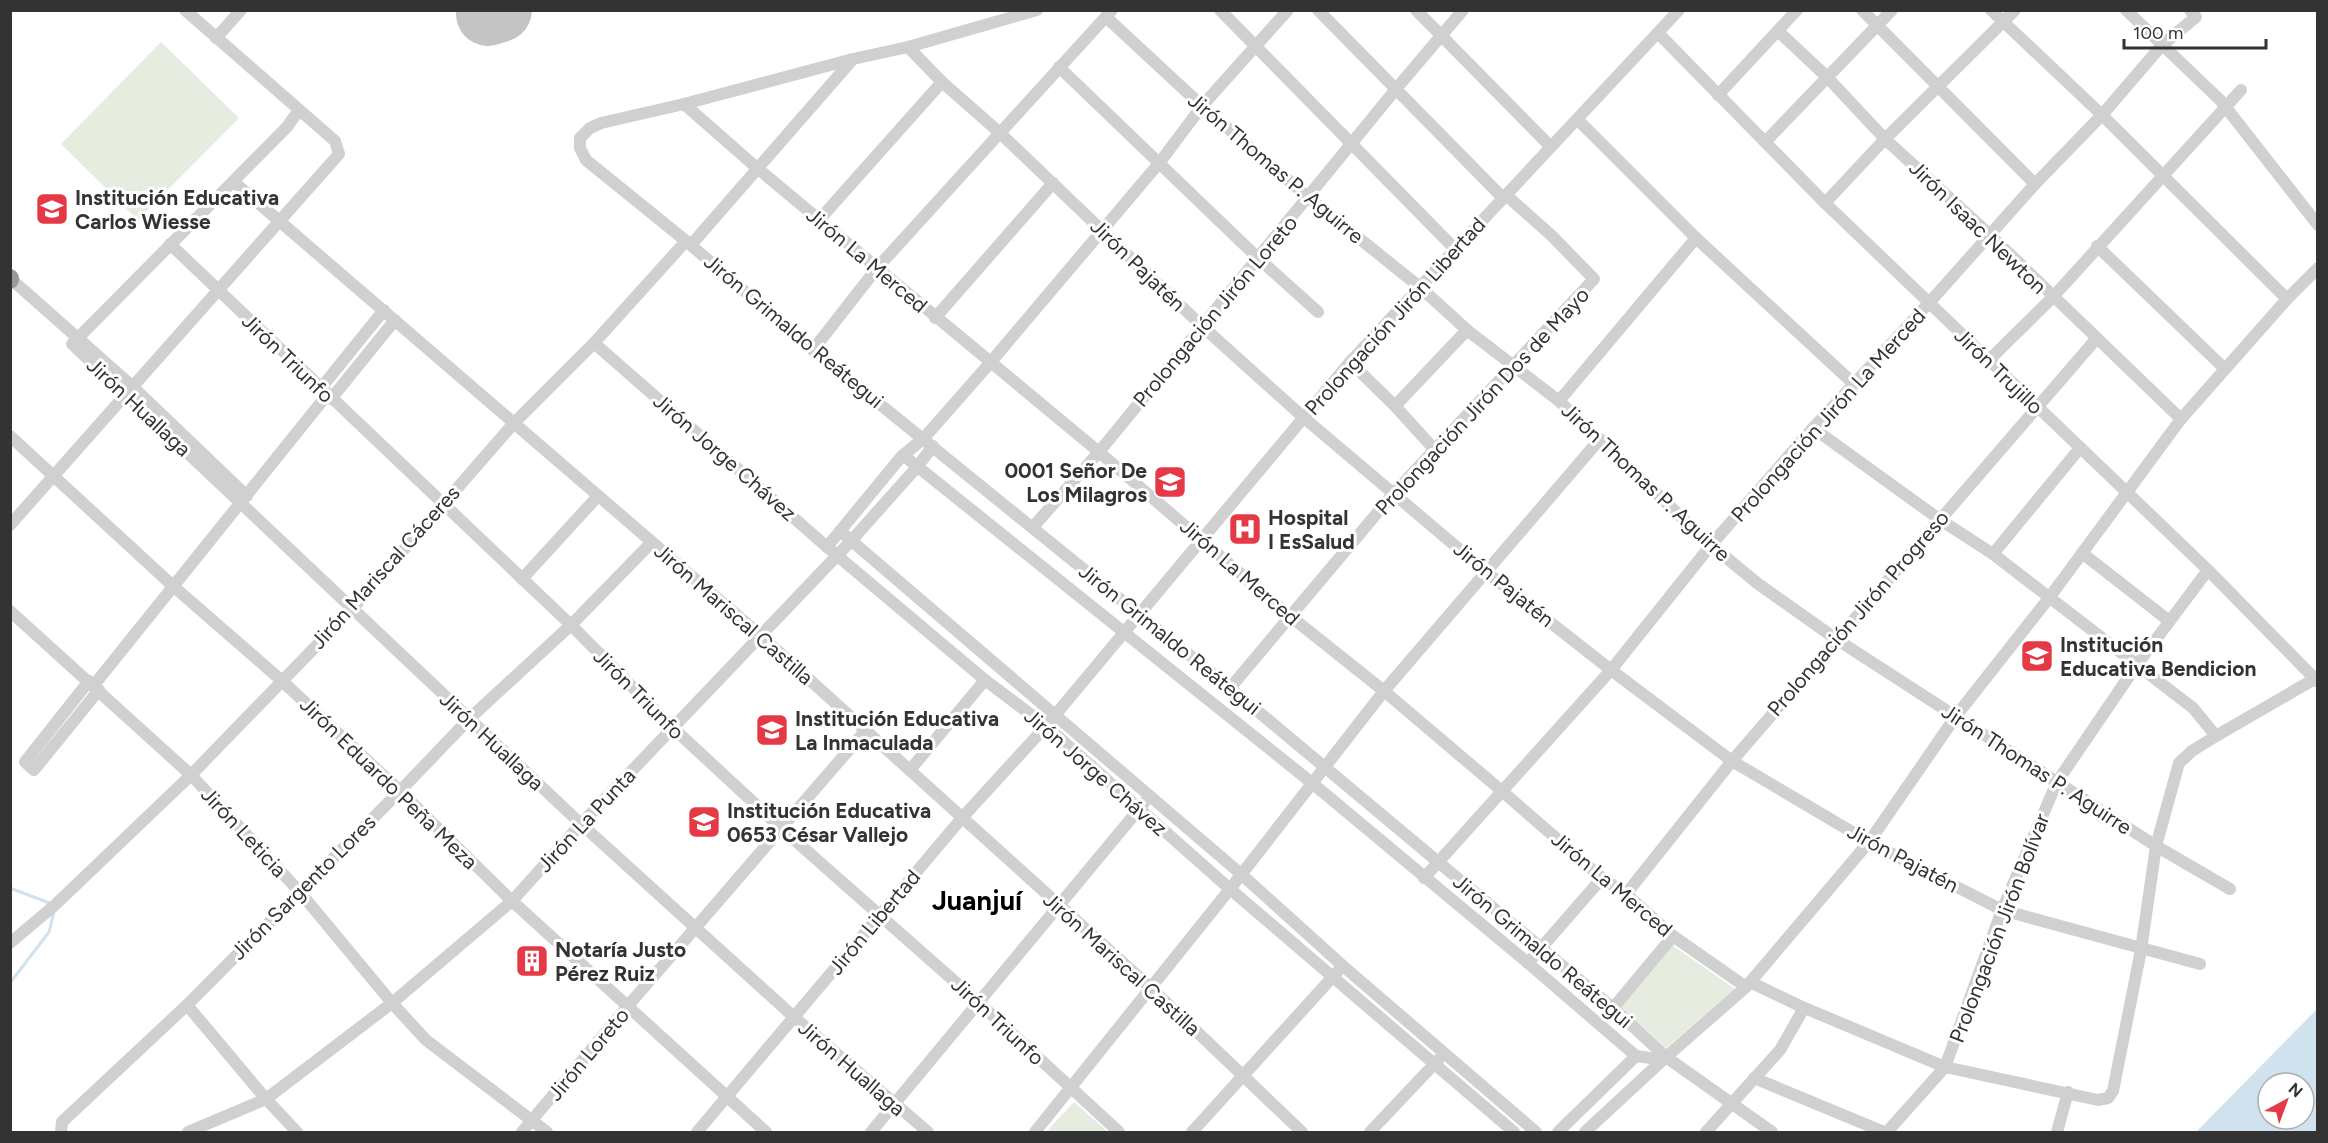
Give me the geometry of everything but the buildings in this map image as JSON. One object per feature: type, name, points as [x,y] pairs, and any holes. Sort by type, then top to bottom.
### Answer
[{"type":"street","points":[[10,525],[339,154],[335,141],[185,10]]},
{"type":"street","points":[[216,38],[241,10]]},
{"type":"street","points":[[684,104],[853,59],[908,47],[1037,10]]},
{"type":"street","points":[[1220,10],[1253,47],[1455,249]]},
{"type":"street","points":[[928,442],[990,363],[1160,162],[1202,106],[1288,10]]},
{"type":"street","points":[[1318,10],[1504,196]]},
{"type":"street","points":[[1416,10],[1551,147]]},
{"type":"street","name":"Prolongación Jirón Loreto","points":[[1034,527],[1099,452],[1463,10]]},
{"type":"street","name":"Prolongación Jirón Libertad","points":[[1124,632],[1350,362],[1679,10]]},
{"type":"street","points":[[1718,95],[1797,10]]},
{"type":"street","points":[[1862,10],[2035,184]]},
{"type":"street","points":[[1765,142],[1892,10]]},
{"type":"street","points":[[1991,10],[2102,115],[2287,299]]},
{"type":"street","points":[[1825,203],[1885,139],[2015,10]]},
{"type":"street","points":[[2126,10],[2224,107],[2318,225]]},
{"type":"street","points":[[813,350],[877,268],[1109,14]]},
{"type":"street","name":"Jirón Thomas P. Aguirre","points":[[1109,14],[1202,106],[1309,198],[1421,288],[1467,330],[1559,401],[1711,545],[1757,583],[1836,639],[2057,782],[2156,846],[2230,889]]},
{"type":"street","name":"Prolongación Jirón La Merced","points":[[1424,878],[1611,670],[1711,545],[1814,428],[2035,184],[2102,115],[2162,45],[2193,14]]},
{"type":"street","name":"Jirón Isaac Newton","points":[[1779,32],[1885,139],[1990,235],[2052,298],[2181,419]]},
{"type":"street","name":"Jirón Trujillo","points":[[1658,33],[1825,203],[2208,570],[2317,679]]},
{"type":"street","name":"Jirón Pajatén","points":[[908,47],[942,82],[1000,133],[1202,326],[1303,417],[1485,571],[1732,761],[1869,842],[2002,910],[2141,950],[2200,964]]},
{"type":"street","name":"Jirón Mariscal Cáceres","points":[[10,943],[55,905],[74,884],[191,775],[352,609],[514,423],[689,243],[853,59]]},
{"type":"street","points":[[1059,67],[1258,258],[1318,312]]},
{"type":"street","points":[[819,220],[942,82]]},
{"type":"street","points":[[1989,360],[2052,298],[2241,90]]},
{"type":"street","name":"Jirón Grimaldo Reátegui","points":[[684,104],[601,123],[590,128],[580,138],[580,148],[586,160],[689,243],[813,350],[1034,527],[1324,766],[1613,1008],[1665,1057],[1772,1132]]},
{"type":"street","name":"Jirón La Merced","points":[[684,104],[935,318],[1202,539],[1290,616],[1384,691],[1602,878],[1626,894],[1673,936],[1748,985],[1946,1067],[2098,1100],[2108,1098],[2113,1090],[2141,950]]},
{"type":"street","points":[[78,338],[234,182],[287,127],[299,110]]},
{"type":"street","points":[[1578,120],[1696,238],[1854,384]]},
{"type":"street","name":"Jirón Mariscal Castilla","points":[[234,182],[760,635],[1150,988],[1302,1132]]},
{"type":"street","points":[[935,318],[1053,183]]},
{"type":"street","name":"Prolongación Jirón Dos de Mayo","points":[[1230,688],[1395,493],[1594,279],[1552,236],[1504,196]]},
{"type":"street","points":[[1559,401],[1696,238]]},
{"type":"street","name":"Jirón Triunfo","points":[[170,244],[571,625],[672,727],[1119,1132]]},
{"type":"street","points":[[2097,246],[2224,368]]},
{"type":"street","points":[[1585,1132],[1665,1057],[1748,985],[1869,842],[1956,716],[2049,598],[2181,419],[2224,368],[2318,268]]},
{"type":"street","name":"Jirón Huallaga","points":[[11,279],[78,338],[72,344],[128,390],[244,500],[352,609],[581,824],[794,1017],[928,1132]]},
{"type":"street","points":[[94,686],[25,762],[34,770],[94,686],[326,394],[384,310]]},
{"type":"street","points":[[326,394],[395,320]]},
{"type":"street","points":[[1395,406],[1467,330]]},
{"type":"street","name":"Prolongación Jirón Progreso","points":[[1626,894],[1732,761],[2097,338]]},
{"type":"street","name":"Jirón Jorge Chávez","points":[[594,343],[985,680],[1046,726],[1230,889],[1514,1132]]},
{"type":"street","points":[[1350,362],[1435,450]]},
{"type":"street","points":[[1814,428],[1939,519],[1993,554],[2193,708],[2216,736]]},
{"type":"street","name":"Jirón Eduardo Peña Meza","points":[[10,436],[173,586],[281,680],[400,791],[512,901],[766,1132]]},
{"type":"street","points":[[1035,1132],[1230,889],[1384,691],[1600,439]]},
{"type":"street","name":"Jirón La Punta","points":[[832,550],[851,541],[917,467],[928,442]]},
{"type":"street","name":"Jirón La Punta","points":[[188,1132],[266,1099],[392,1003],[512,901],[581,824],[760,635],[832,550],[840,531],[903,455],[928,442]]},
{"type":"street","points":[[1993,554],[2080,448]]},
{"type":"street","name":"Jirón Grimaldo Reátegui","points":[[903,455],[1312,783],[1636,1056]]},
{"type":"street","points":[[522,579],[598,496]]},
{"type":"street","name":"Jirón Jorge Chávez","points":[[840,531],[1241,874],[1343,966],[1536,1132]]},
{"type":"street","name":"Jirón Sargento Lores","points":[[61,1132],[62,1122],[187,1005],[469,719],[571,625],[652,542]]},
{"type":"street","points":[[2082,553],[2168,620]]},
{"type":"street","name":"Prolongación Jirón Bolívar","points":[[1886,1132],[1946,1067],[2002,910],[2057,782],[2168,620],[2208,570]]},
{"type":"street","name":"Jirón Leticia","points":[[10,611],[191,775],[299,891],[392,1003],[426,1040],[547,1132]]},
{"type":"street","name":"Jirón Libertad","points":[[697,1132],[961,819],[1046,726],[1124,632]]},
{"type":"street","points":[[2141,950],[2156,846],[2179,763],[2192,751],[2216,736],[2317,679]]},
{"type":"street","points":[[910,770],[985,680]]},
{"type":"street","name":"Jirón Loreto","points":[[522,1132],[866,730]]},
{"type":"street","points":[[871,1132],[1148,796]]},
{"type":"street","points":[[1528,963],[1602,878]]},
{"type":"street","points":[[1613,1008],[1673,936]]},
{"type":"street","points":[[1192,1132],[1343,966]]},
{"type":"street","points":[[187,1005],[266,1099],[297,1132]]},
{"type":"street","points":[[1706,1132],[1780,1050],[1804,1008]]},
{"type":"street","points":[[1370,1132],[1444,1054]]},
{"type":"street","points":[[1558,1132],[1636,1056],[1658,1059],[1665,1057]]},
{"type":"street","points":[[1754,1078],[1886,1132]]},
{"type":"street","points":[[2057,1132],[2068,1092]]},
{"type":"shaded area","points":[[161,42],[239,118],[138,220],[61,144]]},
{"type":"shaded area","points":[[1672,945],[1735,989],[1666,1048],[1620,1006]]},
{"type":"shaded area","points":[[1074,1102],[1108,1132],[1046,1132]]},
{"type":"water","points":[[2317,1009],[2317,1132],[2196,1132],[2256,1071],[2256,1131],[2316,1131],[2316,1071],[2256,1071]]},
{"type":"waterway","points":[[10,888],[52,904]]},
{"type":"waterway","points":[[10,983],[49,932],[54,912]]},
{"type":"runway","points":[[488,14],[500,10]]},
{"type":"place","name":"Institución Educativa Carlos Wiesse","points":[[52,209]]},
{"type":"place","name":"0001 Señor De Los Milagros","points":[[1170,482]]},
{"type":"place","name":"Hospital I EsSalud","points":[[1245,529]]},
{"type":"place","name":"Institución Educativa Bendicion","points":[[2037,656]]},
{"type":"place","name":"Institución Educativa La Inmaculada","points":[[772,730]]},
{"type":"place","name":"Institución Educativa 0653 César Vallejo","points":[[704,822]]},
{"type":"place","name":"Notaría Justo Pérez Ruiz","points":[[532,961]]},
{"type":"district","name":"Juanjuí","points":[[977,900]]}]
